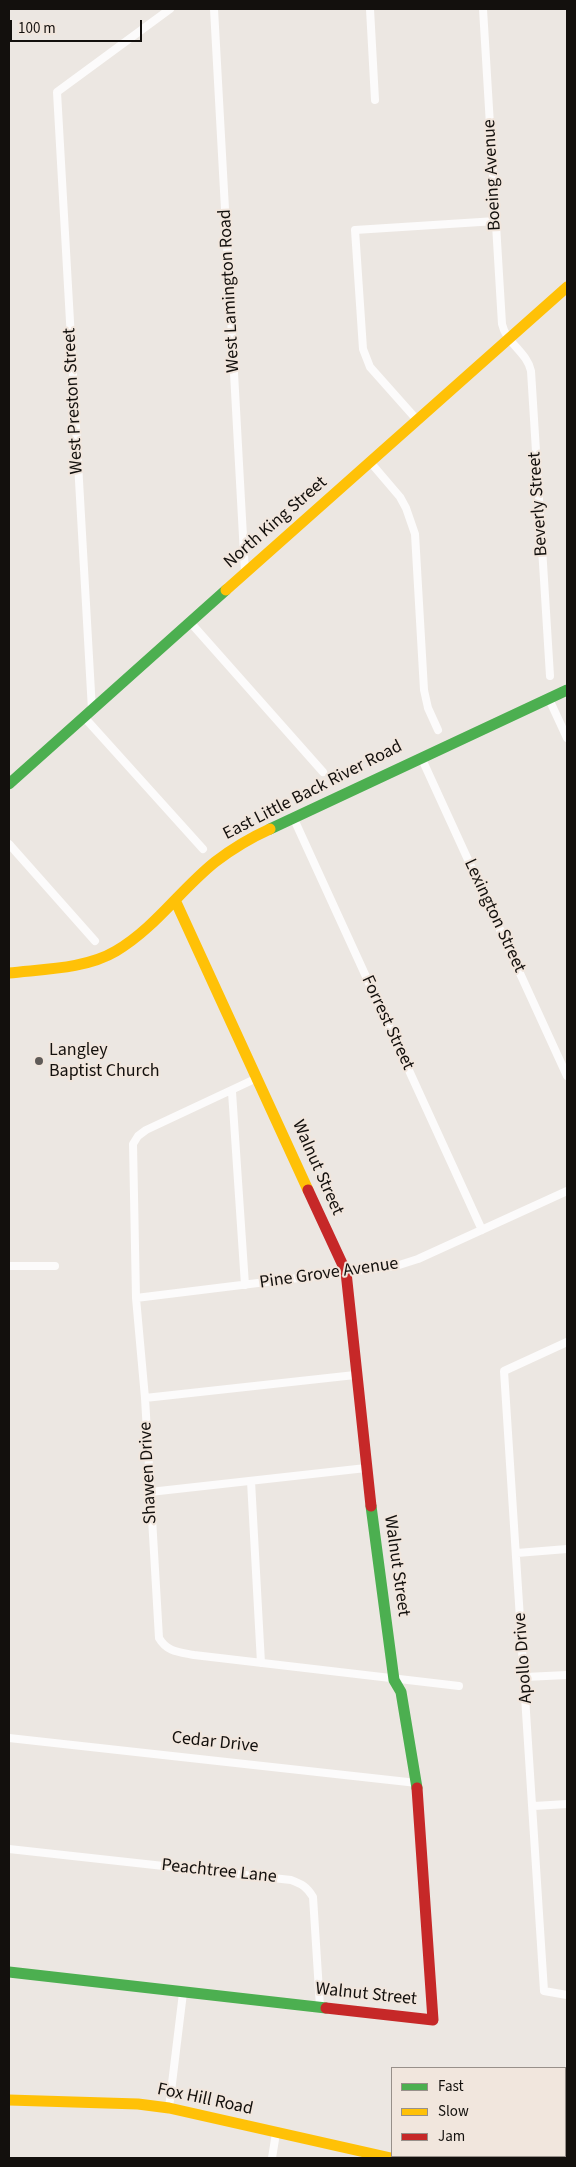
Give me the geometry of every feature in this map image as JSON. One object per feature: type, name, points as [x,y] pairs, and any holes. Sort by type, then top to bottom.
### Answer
[{"type":"street","name":"West Preston Street","points":[[88,713],[57,92],[170,9]]},
{"type":"street","name":"West Lamington Road","points":[[214,9],[245,573]]},
{"type":"street","points":[[370,9],[376,100]]},
{"type":"street","name":"Boeing Avenue","points":[[483,9],[502,324],[510,339]]},
{"type":"street","points":[[418,421],[370,367],[363,349],[355,230],[496,221]]},
{"type":"street","name":"North King Street","points":[[9,784],[567,288]]},
{"type":"street","name":"Beverly Street","points":[[510,339],[525,358],[531,371],[550,676]]},
{"type":"street","points":[[371,463],[400,497],[415,534],[424,690],[438,730]]},
{"type":"street","points":[[190,622],[324,772]]},
{"type":"street","name":"East Little Back River Road","points":[[9,973],[54,968],[100,959],[133,941],[214,863],[248,839],[420,757],[567,690]]},
{"type":"street","points":[[549,699],[567,738]]},
{"type":"street","points":[[88,713],[203,849]]},
{"type":"street","name":"Lexington Street","points":[[420,757],[567,1076]]},
{"type":"street","name":"Forrest Street","points":[[293,817],[482,1230]]},
{"type":"street","points":[[9,844],[95,941]]},
{"type":"street","name":"Walnut Street","points":[[175,900],[346,1272],[355,1376],[394,1680],[401,1692],[417,1783],[433,2020],[183,1993]]},
{"type":"street","name":"Shawen Drive","points":[[257,1078],[232,1092],[146,1130],[138,1136],[133,1144],[136,1298],[145,1398],[159,1638],[163,1646],[170,1651],[194,1655],[394,1680],[459,1686]]},
{"type":"street","points":[[232,1092],[245,1285]]},
{"type":"street","name":"Pine Grove Avenue","points":[[136,1298],[374,1270],[403,1264],[567,1191]]},
{"type":"street","points":[[9,1266],[55,1266]]},
{"type":"street","name":"Apollo Drive","points":[[567,1342],[504,1371],[534,1806],[544,1991],[567,1995]]},
{"type":"street","points":[[145,1398],[355,1376]]},
{"type":"street","points":[[150,1492],[366,1468]]},
{"type":"street","points":[[251,1481],[261,1663]]},
{"type":"street","points":[[517,1553],[567,1549]]},
{"type":"street","points":[[525,1677],[567,1675]]},
{"type":"street","name":"Cedar Drive","points":[[9,1738],[417,1783]]},
{"type":"street","points":[[534,1806],[567,1804]]},
{"type":"street","name":"Peachtree Lane","points":[[9,1849],[291,1880],[301,1883],[308,1888],[313,1897],[320,2007]]},
{"type":"street","points":[[9,1972],[183,1993],[169,2108]]},
{"type":"street","name":"Fox Hill Road","points":[[9,2100],[138,2104],[169,2108],[391,2158]]},
{"type":"street","points":[[272,2158],[276,2133]]},
{"type":"traffic: fast","points":[[9,784],[226,590]]},
{"type":"traffic: fast","points":[[270,829],[567,690]]},
{"type":"traffic: fast","points":[[371,1506],[394,1680],[401,1692],[417,1788]]},
{"type":"traffic: fast","points":[[9,1972],[326,2008]]},
{"type":"traffic: slow","points":[[226,590],[567,287]]},
{"type":"traffic: slow","points":[[9,973],[78,965],[116,951],[143,931],[215,862],[241,844],[270,829]]},
{"type":"traffic: slow","points":[[175,900],[308,1190]]},
{"type":"traffic: slow","points":[[9,2100],[138,2104],[169,2108],[391,2158]]},
{"type":"traffic: jam","points":[[308,1190],[346,1272],[371,1506]]},
{"type":"traffic: jam","points":[[326,2008],[433,2020],[417,1788]]},
{"type":"place","name":"Langley Baptist Church","points":[[39,1061]]}]
